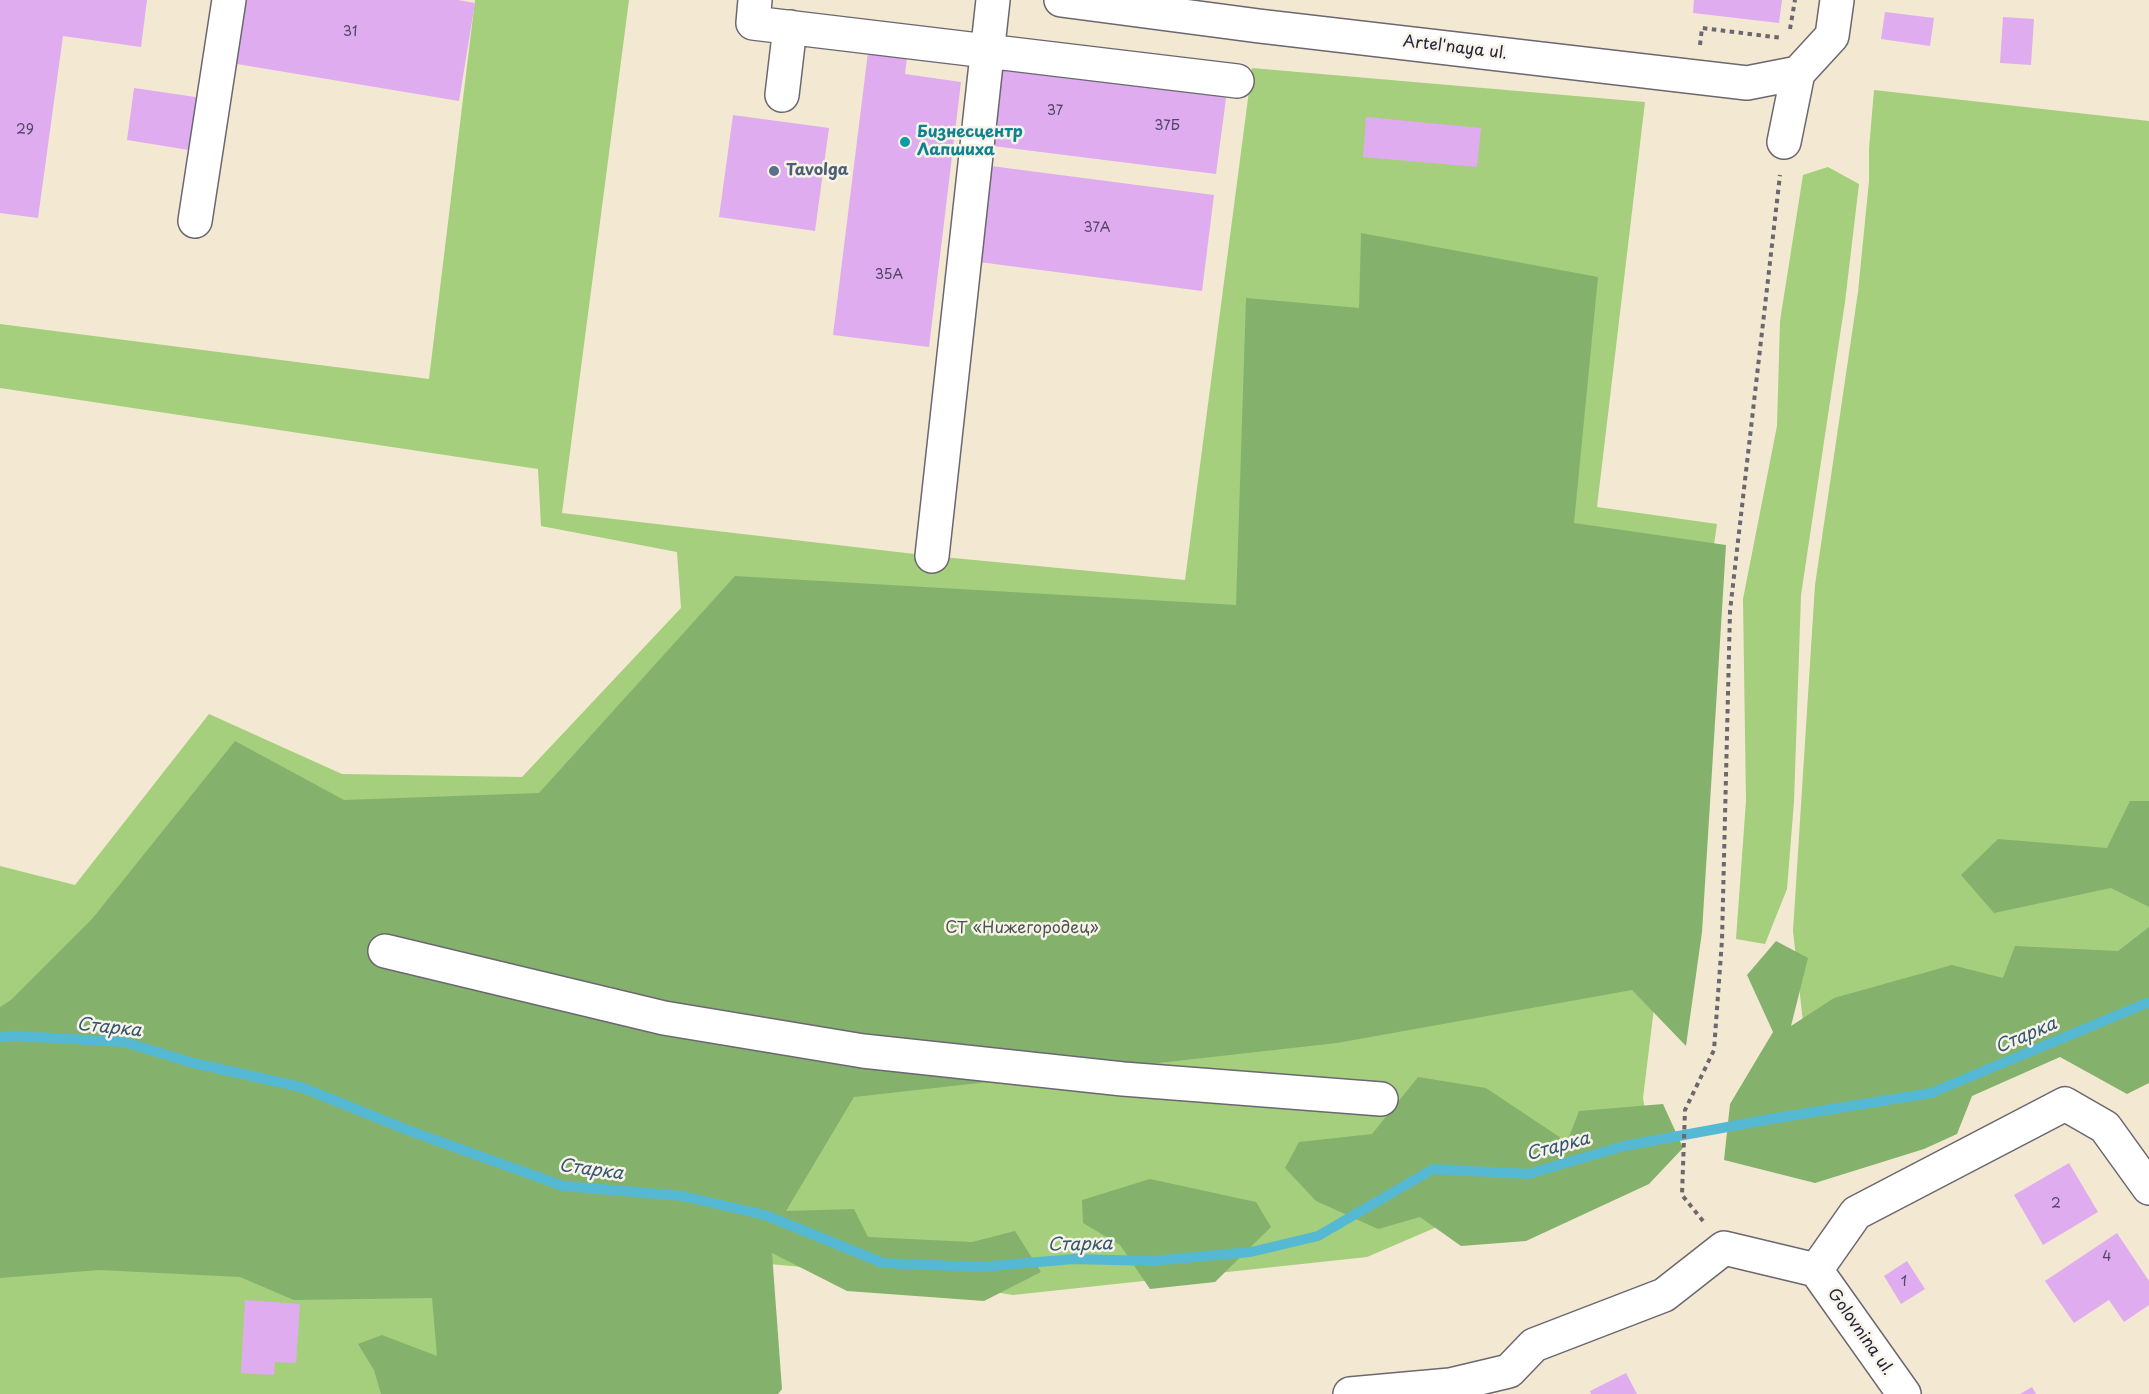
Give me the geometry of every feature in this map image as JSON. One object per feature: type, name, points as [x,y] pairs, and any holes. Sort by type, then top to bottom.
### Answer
[{"type":"street","points":[[195,221],[229,0]]},
{"type":"street","points":[[755,0],[753,23],[1237,81]]},
{"type":"street","points":[[932,556],[993,0]]},
{"type":"street","name":"Artel'naya ul.","points":[[1061,0],[1747,83],[1798,73]]},
{"type":"street","points":[[1784,142],[1798,73],[1832,36],[1837,0]]},
{"type":"street","points":[[782,95],[790,27]]},
{"type":"street","points":[[385,951],[664,1018],[863,1051],[1124,1079],[1381,1099]]},
{"type":"street","points":[[1350,1394],[1450,1385],[1517,1382],[1534,1345],[1664,1295],[1724,1248],[1816,1270],[1856,1213],[2065,1104],[2105,1127],[2149,1188]]},
{"type":"street","name":"Golovnina ul.","points":[[1816,1270],[1904,1394]]},
{"type":"path","points":[[1699,52],[1702,28],[1789,39],[1794,0]]},
{"type":"path","points":[[1724,1248],[1682,1195],[1685,1110],[1714,1050],[1722,940],[1730,611],[1784,142]]},
{"type":"green space","name":"СТ «Нижегородец»","points":[[475,0],[629,0],[562,513],[932,556],[1185,580],[1252,68],[1645,102],[1597,507],[1717,524],[1693,690],[1643,1098],[1655,1168],[1537,1184],[1367,1257],[1013,1295],[881,1274],[769,1264],[766,1394],[0,1394],[0,866],[75,885],[209,714],[342,774],[522,777],[681,608],[677,552],[541,526],[538,469],[0,388],[0,324],[429,379]]},
{"type":"green space","points":[[1874,90],[2149,121],[2149,954],[1808,1068],[1793,931],[1815,585],[1858,292],[1869,181]]},
{"type":"green space","points":[[1828,167],[1859,184],[1845,302],[1801,595],[1794,802],[1787,889],[1765,944],[1736,939],[1746,801],[1743,599],[1777,426],[1780,321],[1803,175]]},
{"type":"green space","name":"СТ «Нижегородец»","points":[[1361,233],[1598,277],[1574,523],[1726,545],[1702,932],[1686,1046],[1632,990],[1337,1043],[854,1097],[786,1211],[854,1209],[868,1237],[972,1242],[1015,1231],[1041,1272],[984,1301],[847,1291],[772,1253],[782,1389],[778,1394],[381,1394],[374,1370],[358,1344],[382,1335],[437,1356],[432,1298],[294,1300],[240,1277],[99,1270],[0,1278],[0,1007],[11,1000],[92,919],[235,741],[344,800],[539,793],[735,576],[1236,605],[1246,298],[1359,308]]},
{"type":"green space","points":[[2130,801],[2149,801],[2149,907],[2111,888],[1994,913],[1961,875],[1998,839],[2107,848]]},
{"type":"green space","points":[[2149,927],[2149,1083],[2127,1094],[2060,1057],[1972,1096],[1957,1134],[1924,1149],[1815,1183],[1724,1160],[1730,1104],[1773,1032],[1747,975],[1776,941],[1808,958],[1791,1026],[1834,998],[1952,965],[2003,978],[2015,946],[2118,951]]},
{"type":"green space","points":[[1418,1077],[1486,1088],[1567,1142],[1579,1111],[1663,1104],[1683,1148],[1649,1184],[1526,1241],[1461,1246],[1420,1217],[1378,1229],[1316,1201],[1285,1168],[1299,1142],[1372,1134]]},
{"type":"green space","points":[[1150,1179],[1256,1202],[1271,1227],[1215,1282],[1150,1289],[1120,1245],[1083,1223],[1082,1200]]},
{"type":"building","points":[[0,0],[147,0],[141,47],[63,36],[38,218],[0,213]]},
{"type":"building","points":[[236,0],[458,0],[475,3],[459,101],[225,62]]},
{"type":"building","points":[[1694,0],[1782,0],[1779,23],[1693,13]]},
{"type":"building","points":[[1885,12],[1934,18],[1930,46],[1881,39]]},
{"type":"building","points":[[2003,17],[2034,19],[2031,65],[2000,63]]},
{"type":"building","points":[[868,52],[907,57],[905,74],[961,82],[929,347],[833,335]]},
{"type":"building","points":[[1004,63],[1227,91],[1216,174],[993,146]]},
{"type":"building","points":[[134,88],[202,98],[195,151],[127,140]]},
{"type":"building","points":[[733,115],[829,128],[815,231],[719,217]]},
{"type":"building","points":[[1366,117],[1481,128],[1477,167],[1363,157]]},
{"type":"building","points":[[991,166],[1214,195],[1202,291],[979,262]]},
{"type":"building","points":[[2069,1163],[2098,1212],[2043,1245],[2014,1195]]},
{"type":"building","points":[[2117,1233],[2149,1281],[2149,1305],[2124,1322],[2109,1300],[2074,1323],[2045,1281]]},
{"type":"building","points":[[1907,1261],[1925,1289],[1901,1304],[1884,1276]]},
{"type":"building","points":[[245,1300],[300,1304],[296,1363],[275,1362],[274,1375],[241,1373]]},
{"type":"building","points":[[1626,1373],[1637,1394],[1591,1394],[1590,1391]]},
{"type":"building","points":[[2032,1387],[2036,1394],[2020,1394]]},
{"type":"waterway","name":"Старка","points":[[0,1037],[124,1042],[193,1063],[301,1087],[410,1131],[563,1186],[682,1196],[765,1215],[883,1263],[980,1267],[1074,1259],[1151,1261],[1251,1252],[1318,1236],[1433,1169],[1528,1174],[1624,1146],[1931,1093],[2149,1002]]},
{"type":"place","name":"Бизнесцентр Лапшиха","points":[[905,142]]},
{"type":"place","name":"Tavolga","points":[[774,171]]}]
